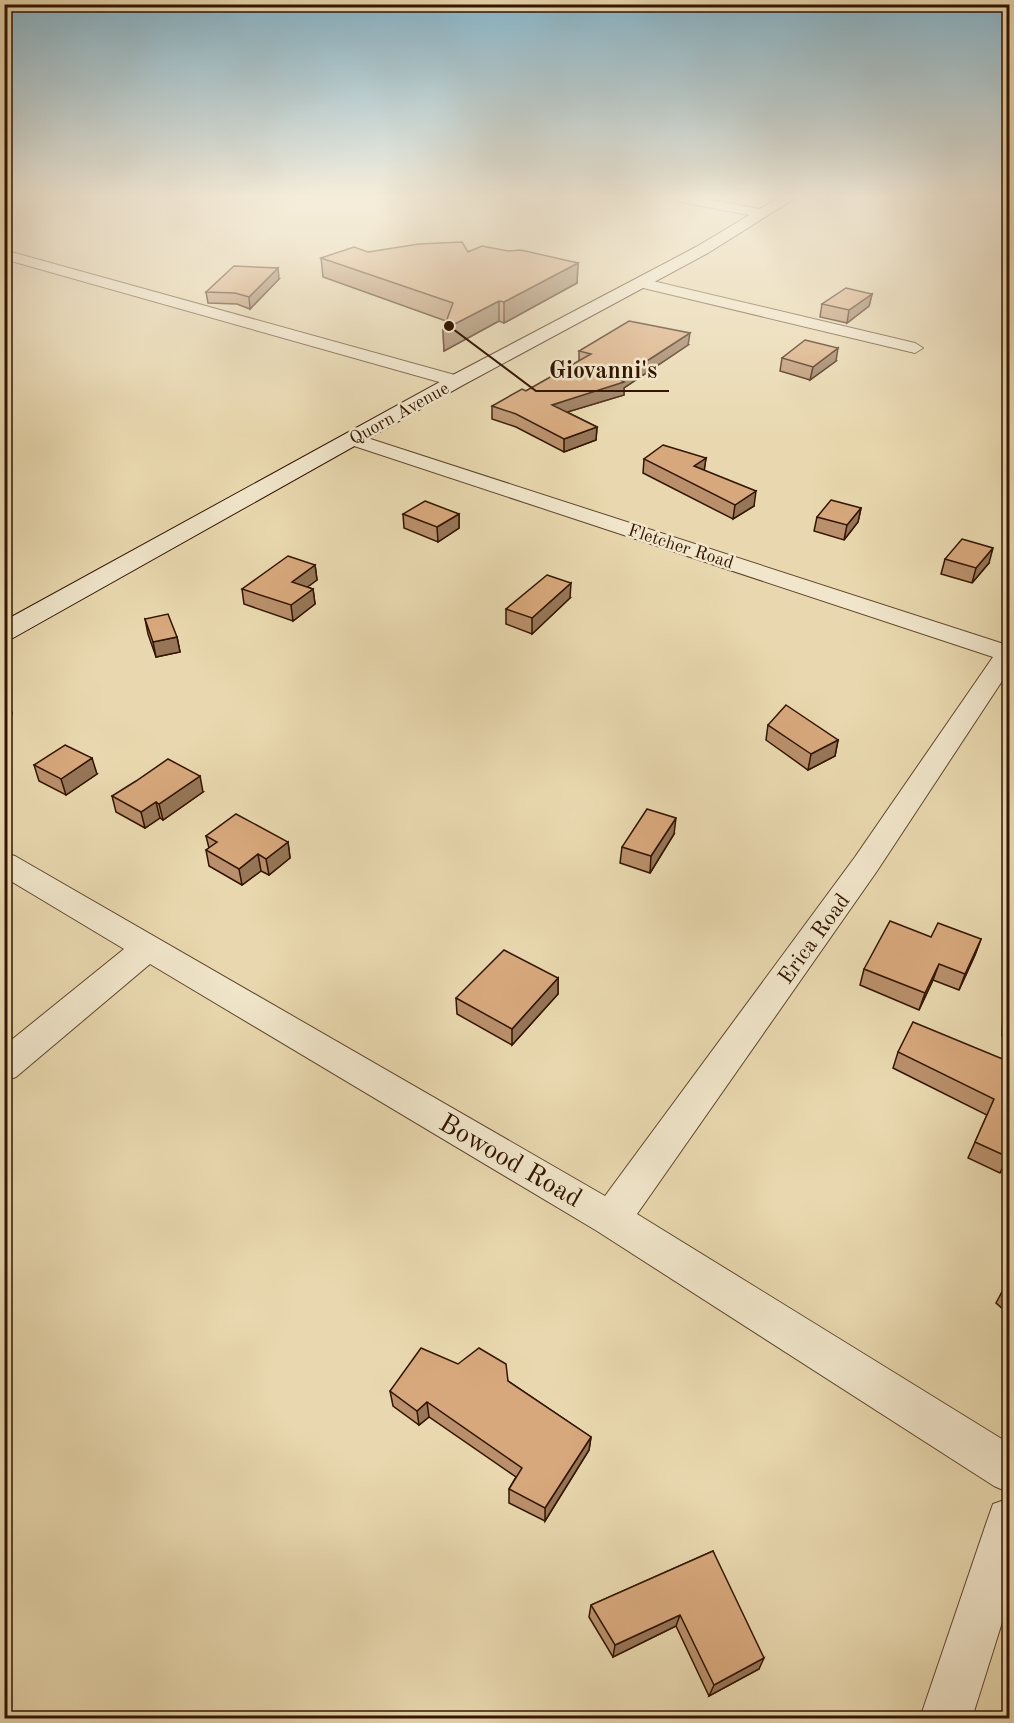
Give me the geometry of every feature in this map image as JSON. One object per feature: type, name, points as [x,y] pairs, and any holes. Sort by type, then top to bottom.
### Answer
[{"type":"street","points":[[80,275],[456,381]]},
{"type":"street","name":"Quorn Avenue","points":[[4,632],[456,381],[654,275]]},
{"type":"street","points":[[640,283],[915,348]]},
{"type":"street","name":"Fletcher Road","points":[[352,439],[1009,654]]},
{"type":"street","name":"Erica Road","points":[[612,1220],[866,864],[1009,654]]},
{"type":"street","name":"Bowood Road","points":[[4,863],[612,1220],[1010,1470]]},
{"type":"street","points":[[4,1067],[148,947]]},
{"type":"street","points":[[946,1719],[1010,1521]]},
{"type":"building","points":[[224,275],[271,275],[249,297],[235,293],[206,292]]},
{"type":"building","points":[[372,275],[554,275],[443,330],[453,303]]},
{"type":"building","points":[[846,288],[872,294],[849,310],[822,304]]},
{"type":"building","points":[[629,321],[690,333],[619,379],[624,382],[552,405],[597,427],[564,439],[516,414],[492,406],[522,389],[526,391],[591,354],[579,351]]},
{"type":"building","points":[[805,340],[838,348],[813,367],[782,358]]},
{"type":"building","points":[[663,445],[706,458],[694,466],[756,491],[735,505],[644,459]]},
{"type":"building","points":[[831,500],[861,508],[847,525],[817,517]]},
{"type":"building","points":[[425,501],[459,514],[437,527],[403,514]]},
{"type":"building","points":[[962,539],[993,548],[976,568],[945,559]]},
{"type":"building","points":[[288,556],[315,565],[292,582],[313,589],[291,605],[242,589]]},
{"type":"building","points":[[547,575],[571,583],[532,618],[506,609]]},
{"type":"building","points":[[168,614],[177,637],[153,642],[145,619]]},
{"type":"building","points":[[786,705],[838,740],[811,754],[768,725]]},
{"type":"building","points":[[65,745],[92,758],[61,779],[34,765]]},
{"type":"building","points":[[168,759],[200,776],[159,804],[156,802],[141,812],[112,796],[136,781]]},
{"type":"building","points":[[647,809],[676,818],[651,856],[622,847]]},
{"type":"building","points":[[236,814],[288,842],[266,859],[258,854],[239,869],[206,850],[217,842],[206,836]]},
{"type":"building","points":[[890,921],[931,937],[938,923],[981,939],[965,974],[939,964],[925,993],[864,969]]},
{"type":"building","points":[[504,950],[558,978],[512,1029],[456,998]]},
{"type":"building","points":[[913,1022],[1010,1062],[1010,1153],[1008,1157],[975,1142],[994,1099],[898,1052]]},
{"type":"building","points":[[1010,1283],[1010,1293],[1004,1288]]},
{"type":"building","points":[[421,1348],[458,1364],[479,1348],[506,1364],[508,1381],[591,1437],[545,1508],[509,1489],[522,1468],[427,1402],[417,1411],[390,1391]]},
{"type":"building","points":[[713,1551],[764,1658],[714,1685],[680,1615],[615,1645],[591,1605]]},
{"type":"place","name":"Giovanni's","points":[[449,326]]}]
